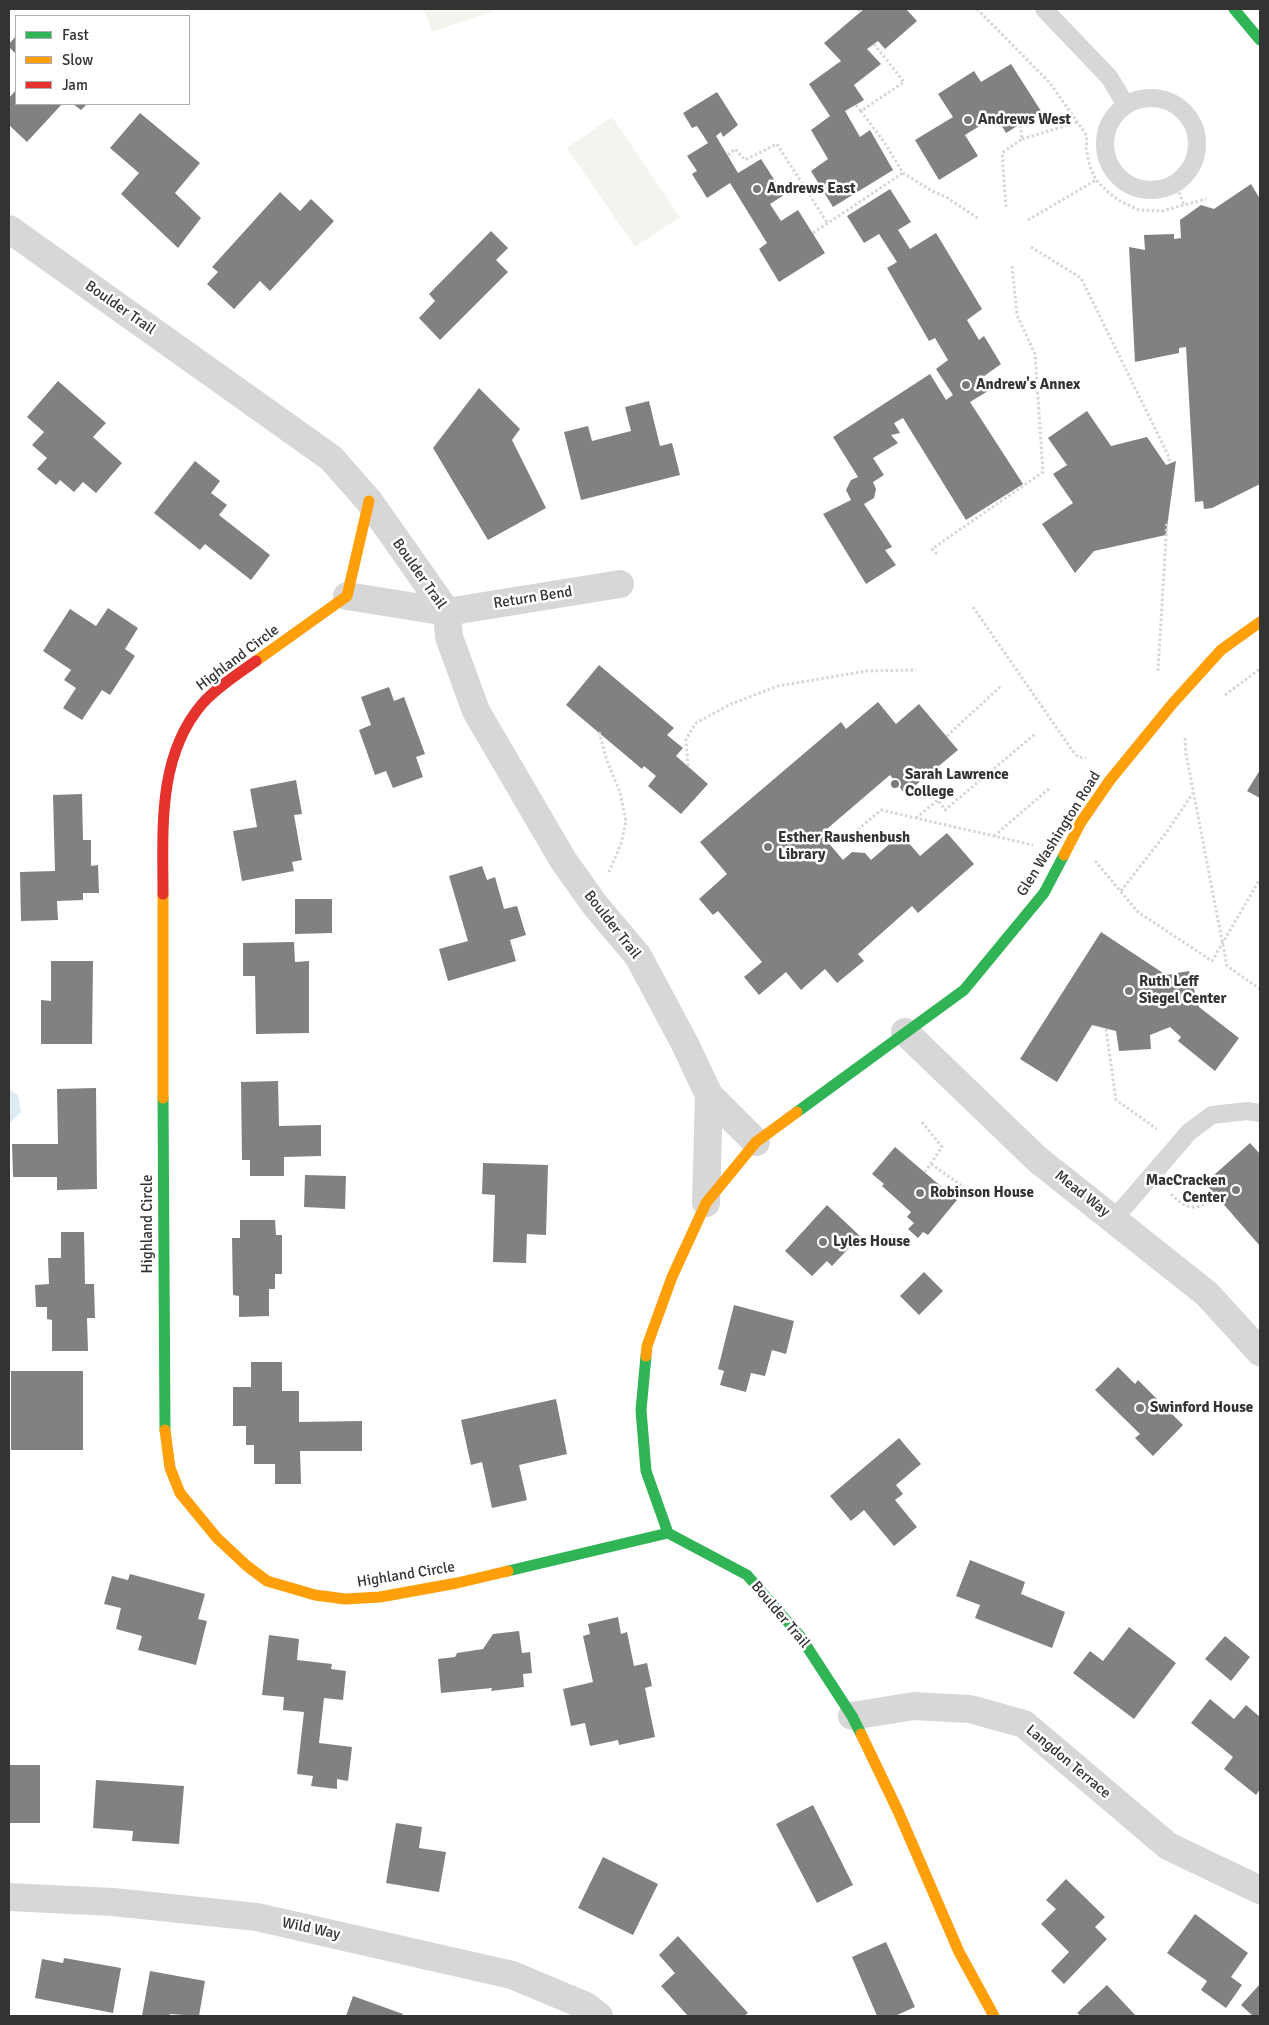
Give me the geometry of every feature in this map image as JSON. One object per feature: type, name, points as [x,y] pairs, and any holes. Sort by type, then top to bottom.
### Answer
[{"type":"street","points":[[1234,9],[1260,40]]},
{"type":"street","name":"Boulder Trail","points":[[9,228],[331,458],[369,501],[447,612],[449,637],[476,711],[563,860],[595,904],[638,956],[685,1044],[709,1095],[756,1142],[706,1203],[672,1277],[647,1346],[641,1410],[646,1471],[668,1533],[747,1575],[800,1636],[852,1716],[898,1811],[960,1952],[994,2016]]},
{"type":"street","points":[[347,596],[369,501]]},
{"type":"street","name":"Return Bend","points":[[347,596],[447,612],[620,584]]},
{"type":"street","name":"Highland Circle","points":[[347,596],[219,688],[200,706],[186,729],[171,768],[165,792],[163,816],[164,1210],[162,1318],[165,1427],[170,1468],[180,1493],[217,1538],[247,1566],[267,1580],[315,1595],[345,1598],[380,1597],[457,1582],[668,1533]]},
{"type":"street","name":"Glen Washington Road","points":[[756,1142],[964,990],[1044,893],[1082,822],[1110,780],[1173,703],[1221,650],[1260,622]]},
{"type":"street","name":"Mead Way","points":[[906,1032],[1037,1159],[1207,1294],[1260,1352]]},
{"type":"street","name":"Boulder Trail","points":[[706,1203],[709,1095]]},
{"type":"street","name":"Langdon Terrace","points":[[852,1716],[914,1706],[970,1709],[1024,1724],[1168,1846],[1260,1890]]},
{"type":"street","name":"Wild Way","points":[[9,1897],[113,1902],[257,1917],[512,1975],[586,2006],[600,2016]]},
{"type":"lane","points":[[1044,9],[1109,77],[1126,105]]},
{"type":"lane","points":[[1154,99],[1168,102],[1180,109],[1189,120],[1195,133],[1196,148],[1193,162],[1186,174],[1175,183],[1162,189],[1140,189],[1121,180],[1112,169],[1106,156],[1105,142],[1108,127],[1115,115],[1126,105],[1139,100],[1154,99]]},
{"type":"lane","points":[[1114,1220],[1189,1132],[1212,1115],[1247,1111],[1260,1113]]},
{"type":"path","points":[[978,9],[1050,83],[1087,136],[1086,148],[1090,167],[1096,180],[1120,201],[1140,210],[1162,211],[1206,199]]},
{"type":"path","points":[[861,111],[904,82],[874,44]]},
{"type":"path","points":[[856,105],[884,142],[903,173],[932,191],[946,197],[979,219]]},
{"type":"path","points":[[1006,207],[1002,153],[1022,139],[1078,122]]},
{"type":"path","points":[[1020,124],[1022,139]]},
{"type":"path","points":[[728,155],[735,149],[745,160],[777,144],[828,224]]},
{"type":"path","points":[[813,234],[903,173]]},
{"type":"path","points":[[1028,220],[1096,180]]},
{"type":"path","points":[[1175,183],[1184,204]]},
{"type":"path","points":[[1031,247],[1081,278],[1169,457],[1169,464]]},
{"type":"path","points":[[936,554],[932,549],[1043,472],[1035,354],[1017,315],[1012,266]]},
{"type":"path","points":[[1161,678],[1158,673],[1167,521]]},
{"type":"path","points":[[973,607],[1072,750],[1078,757],[1085,758]]},
{"type":"path","points":[[1220,699],[1260,669]]},
{"type":"path","points":[[688,766],[686,739],[696,723],[730,704],[778,686],[866,671],[916,670]]},
{"type":"path","points":[[947,736],[1001,686]]},
{"type":"path","points":[[595,904],[605,886],[621,844],[626,821],[620,792],[607,761],[598,732]]},
{"type":"path","points":[[916,818],[938,800],[945,810],[1035,734]]},
{"type":"path","points":[[1185,736],[1193,792],[1227,966],[1260,989]]},
{"type":"path","points":[[993,836],[1051,786]]},
{"type":"path","points":[[1121,891],[1166,833],[1193,792]]},
{"type":"path","points":[[831,843],[855,832],[881,810],[1096,862],[1138,912],[1212,961],[1260,880]]},
{"type":"path","points":[[1096,862],[1101,854]]},
{"type":"path","points":[[1106,1028],[1116,1100],[1178,1144]]},
{"type":"path","points":[[922,1122],[942,1147],[925,1172]]},
{"type":"path","points":[[931,1164],[965,1188],[998,1198],[1030,1188]]},
{"type":"path","points":[[1152,1174],[1178,1202],[1191,1208],[1201,1208],[1217,1197]]},
{"type":"shaded area","points":[[424,9],[498,9],[432,32]]},
{"type":"shaded area","points":[[612,117],[680,217],[635,247],[567,148]]},
{"type":"shaded area","points":[[9,1089],[18,1095],[21,1112],[9,1124]]},
{"type":"building","points":[[864,9],[906,9],[917,21],[885,49],[878,41],[867,49],[881,64],[854,85],[864,100],[845,111],[860,137],[870,130],[893,170],[833,207],[811,171],[828,159],[811,130],[830,116],[809,84],[841,61],[824,43]]},
{"type":"building","points":[[15,37],[15,53],[9,47],[9,44]]},
{"type":"building","name":"Andrews West","points":[[1011,64],[1041,111],[1006,133],[996,116],[965,135],[978,156],[939,180],[915,140],[953,117],[938,94],[974,71],[981,82]]},
{"type":"building","points":[[15,91],[15,105],[61,105],[27,142],[9,125],[9,98]]},
{"type":"building","name":"Andrews East","points":[[717,92],[738,125],[723,137],[721,132],[716,136],[738,173],[761,159],[784,195],[770,204],[781,221],[798,210],[825,253],[779,282],[759,249],[767,243],[730,183],[707,198],[692,174],[697,171],[687,156],[708,143],[697,126],[692,128],[683,113]]},
{"type":"building","points":[[74,105],[86,105],[81,110]]},
{"type":"building","points":[[140,113],[200,163],[175,193],[201,218],[178,248],[121,194],[139,173],[110,148]]},
{"type":"building","points":[[1251,184],[1260,199],[1260,484],[1212,508],[1204,509],[1203,501],[1195,502],[1186,347],[1179,348],[1179,353],[1135,362],[1129,247],[1145,250],[1144,235],[1174,234],[1174,239],[1181,238],[1180,220],[1201,205],[1214,209]]},
{"type":"building","name":"Andrew's Annex","points":[[890,189],[911,222],[898,230],[910,249],[936,233],[982,309],[967,320],[979,340],[984,336],[1001,364],[980,379],[988,391],[970,402],[1023,484],[966,520],[903,418],[894,423],[900,433],[891,435],[898,443],[873,458],[884,475],[873,482],[876,489],[874,498],[864,504],[892,547],[885,550],[896,565],[866,584],[823,514],[851,500],[846,490],[851,480],[858,477],[833,437],[930,374],[946,400],[953,395],[936,369],[948,360],[935,338],[929,341],[887,268],[897,262],[879,234],[864,243],[847,216]]},
{"type":"building","points":[[280,192],[300,211],[311,199],[334,221],[270,291],[260,281],[234,309],[207,284],[218,272],[212,267]]},
{"type":"building","points":[[491,231],[508,248],[496,260],[508,272],[440,340],[419,318],[435,301],[429,294]]},
{"type":"building","points":[[58,381],[106,423],[93,437],[122,463],[96,493],[83,482],[74,492],[60,480],[56,485],[37,469],[47,458],[32,445],[44,432],[27,417]]},
{"type":"building","points":[[479,388],[520,429],[512,440],[546,508],[488,540],[433,448]]},
{"type":"building","points":[[649,401],[660,446],[672,443],[680,475],[581,500],[564,432],[588,426],[592,441],[631,431],[625,407]]},
{"type":"building","points":[[1087,411],[1111,446],[1147,437],[1166,465],[1176,461],[1166,535],[1094,551],[1075,573],[1042,524],[1073,503],[1053,474],[1067,465],[1048,438]]},
{"type":"building","points":[[195,461],[220,481],[211,493],[227,505],[219,515],[270,555],[251,580],[205,544],[200,550],[154,513]]},
{"type":"building","points":[[108,608],[138,628],[125,649],[135,656],[110,695],[102,690],[82,720],[63,708],[76,688],[64,680],[71,670],[43,651],[70,609],[96,626]]},
{"type":"building","points":[[599,665],[674,728],[667,735],[683,748],[676,756],[708,784],[681,814],[648,786],[656,776],[644,766],[642,769],[566,705]]},
{"type":"building","points":[[389,687],[394,701],[404,697],[425,754],[416,757],[423,777],[393,788],[386,771],[375,775],[359,730],[371,725],[361,697]]},
{"type":"building","name":"Esther Raushenbush Library","points":[[878,702],[896,724],[919,704],[958,750],[905,794],[890,775],[821,834],[843,860],[852,852],[865,853],[871,860],[901,834],[920,856],[947,833],[974,864],[918,913],[912,906],[858,954],[864,961],[837,983],[825,969],[801,990],[786,972],[759,995],[744,977],[762,962],[718,911],[713,915],[699,899],[727,874],[700,842],[841,722],[846,729]]},
{"type":"building","points":[[1260,770],[1260,798],[1247,791]]},
{"type":"building","points":[[296,780],[302,814],[294,815],[302,860],[292,862],[294,871],[242,881],[233,831],[257,827],[250,789]]},
{"type":"building","points":[[82,794],[83,840],[91,840],[91,866],[98,865],[99,893],[83,893],[83,900],[57,901],[58,920],[21,921],[20,872],[55,871],[53,795]]},
{"type":"building","points":[[482,866],[487,880],[495,877],[504,909],[517,906],[526,935],[510,940],[516,961],[448,981],[439,949],[468,941],[449,876]]},
{"type":"building","points":[[295,899],[332,899],[332,933],[295,934]]},
{"type":"building","name":"Ruth Leff Siegel Center","points":[[1101,932],[1166,975],[1189,971],[1199,1007],[1239,1038],[1215,1071],[1178,1041],[1181,1037],[1170,1027],[1150,1035],[1151,1049],[1119,1051],[1116,1031],[1092,1025],[1057,1082],[1020,1059]]},
{"type":"building","points":[[294,942],[295,962],[309,961],[309,1033],[256,1034],[255,976],[243,976],[243,943]]},
{"type":"building","points":[[51,961],[93,961],[92,1044],[41,1044],[41,1000],[51,1001]]},
{"type":"building","points":[[278,1081],[279,1126],[321,1125],[321,1156],[284,1157],[284,1176],[250,1176],[250,1160],[242,1160],[241,1082]]},
{"type":"building","points":[[96,1088],[97,1189],[57,1190],[57,1177],[13,1177],[12,1144],[58,1144],[57,1089]]},
{"type":"building","name":"MacCracken Center","points":[[1250,1143],[1260,1154],[1260,1246],[1205,1183]]},
{"type":"building","name":"Robinson House","points":[[895,1147],[957,1200],[928,1235],[923,1232],[918,1238],[908,1229],[914,1223],[907,1217],[911,1212],[882,1186],[884,1184],[872,1174]]},
{"type":"building","points":[[483,1163],[548,1165],[546,1235],[527,1234],[526,1263],[493,1262],[495,1195],[482,1194]]},
{"type":"building","points":[[305,1175],[346,1176],[345,1209],[304,1207]]},
{"type":"building","name":"Lyles House","points":[[827,1205],[860,1236],[832,1266],[827,1261],[812,1276],[785,1251]]},
{"type":"building","points":[[240,1220],[275,1220],[276,1235],[282,1235],[282,1274],[275,1274],[275,1289],[269,1289],[269,1316],[239,1317],[239,1296],[233,1295],[232,1238],[240,1238]]},
{"type":"building","points":[[61,1232],[84,1232],[85,1284],[94,1284],[95,1318],[87,1318],[88,1351],[52,1351],[52,1320],[47,1319],[47,1307],[36,1307],[35,1285],[49,1284],[48,1258],[61,1258]]},
{"type":"building","points":[[924,1272],[943,1291],[919,1315],[900,1296]]},
{"type":"building","points":[[734,1305],[794,1321],[786,1354],[772,1350],[765,1376],[751,1373],[746,1392],[720,1385],[724,1371],[718,1369]]},
{"type":"building","points":[[251,1362],[282,1362],[282,1391],[299,1391],[299,1422],[362,1421],[362,1451],[300,1451],[301,1484],[275,1484],[275,1464],[254,1464],[254,1445],[246,1445],[246,1426],[233,1426],[233,1387],[251,1387]]},
{"type":"building","name":"Swinford House","points":[[1118,1367],[1135,1384],[1138,1380],[1183,1425],[1153,1456],[1135,1438],[1140,1434],[1095,1390]]},
{"type":"building","points":[[11,1371],[83,1371],[83,1450],[11,1450]]},
{"type":"building","points":[[556,1399],[567,1454],[519,1465],[527,1500],[492,1508],[482,1462],[471,1465],[461,1420]]},
{"type":"building","points":[[899,1438],[921,1464],[896,1485],[903,1494],[895,1500],[917,1527],[894,1546],[864,1510],[851,1521],[830,1496]]},
{"type":"building","points":[[970,1560],[1025,1582],[1021,1594],[1065,1612],[1052,1648],[975,1618],[980,1605],[956,1596]]},
{"type":"building","points":[[130,1574],[205,1594],[198,1619],[207,1621],[196,1665],[138,1650],[142,1636],[116,1629],[121,1608],[104,1604],[112,1576],[128,1580]]},
{"type":"building","points":[[618,1617],[621,1634],[627,1632],[634,1666],[647,1663],[652,1686],[645,1688],[655,1737],[619,1745],[618,1740],[590,1746],[585,1723],[571,1726],[563,1689],[593,1682],[583,1636],[590,1634],[588,1624]]},
{"type":"building","points":[[1129,1627],[1176,1663],[1134,1719],[1073,1673],[1090,1651],[1103,1661]]},
{"type":"building","points":[[519,1631],[522,1653],[530,1652],[532,1673],[523,1674],[524,1687],[491,1691],[492,1688],[441,1693],[438,1659],[455,1657],[457,1653],[483,1649],[493,1634]]},
{"type":"building","points":[[269,1635],[299,1639],[297,1660],[332,1664],[331,1669],[346,1671],[343,1700],[324,1698],[319,1743],[352,1747],[348,1781],[337,1779],[337,1789],[311,1786],[313,1776],[297,1774],[304,1712],[283,1710],[284,1697],[262,1695]]},
{"type":"building","points":[[1225,1636],[1250,1657],[1231,1681],[1205,1659]]},
{"type":"building","points":[[1210,1699],[1234,1719],[1246,1705],[1260,1717],[1260,1789],[1256,1795],[1224,1769],[1233,1757],[1191,1723]]},
{"type":"building","points":[[9,1765],[40,1765],[40,1823],[9,1823]]},
{"type":"building","points":[[96,1780],[184,1786],[179,1844],[132,1841],[133,1831],[93,1828]]},
{"type":"building","points":[[813,1805],[853,1885],[817,1903],[776,1824]]},
{"type":"building","points":[[396,1823],[422,1827],[419,1848],[446,1852],[439,1892],[386,1883]]},
{"type":"building","points":[[603,1857],[658,1884],[633,1935],[578,1908]]},
{"type":"building","points":[[1066,1879],[1105,1917],[1095,1927],[1107,1939],[1064,1984],[1051,1971],[1069,1952],[1041,1924],[1056,1909],[1046,1900]]},
{"type":"building","points":[[1195,1914],[1248,1953],[1231,1977],[1242,1985],[1226,2008],[1201,1990],[1207,1981],[1167,1953]]},
{"type":"building","points":[[678,1936],[748,2013],[744,2016],[688,2016],[661,1986],[675,1973],[659,1955]]},
{"type":"building","points":[[886,1942],[915,2007],[895,2016],[877,2016],[852,1957]]},
{"type":"building","points":[[64,1958],[121,1968],[113,2013],[35,1998],[42,1959],[63,1963]]},
{"type":"building","points":[[150,1971],[205,1981],[199,2016],[170,2014],[169,2016],[142,2016]]},
{"type":"building","points":[[1260,1984],[1260,2016],[1253,2016],[1241,2005]]},
{"type":"building","points":[[1107,1985],[1136,2016],[1081,2016],[1077,2013]]},
{"type":"building","points":[[353,1996],[403,2014],[402,2016],[346,2016]]},
{"type":"traffic: fast","points":[[1234,9],[1260,40]]},
{"type":"traffic: fast","points":[[797,1112],[964,990],[1044,893],[1064,855]]},
{"type":"traffic: fast","points":[[163,1098],[165,1430]]},
{"type":"traffic: fast","points":[[646,1356],[641,1410],[646,1471],[668,1533],[747,1575],[800,1636],[852,1716],[861,1734]]},
{"type":"traffic: fast","points":[[508,1571],[668,1533]]},
{"type":"traffic: slow","points":[[256,661],[347,596],[369,501]]},
{"type":"traffic: slow","points":[[1064,855],[1081,822],[1110,780],[1173,703],[1221,650],[1260,622]]},
{"type":"traffic: slow","points":[[163,894],[163,1098]]},
{"type":"traffic: slow","points":[[646,1356],[647,1346],[672,1277],[706,1203],[756,1142],[797,1112]]},
{"type":"traffic: slow","points":[[165,1430],[170,1468],[180,1493],[217,1538],[247,1566],[267,1581],[315,1595],[345,1599],[380,1597],[457,1583],[508,1571]]},
{"type":"traffic: slow","points":[[861,1734],[898,1811],[959,1952],[994,2016]]},
{"type":"traffic: jam","points":[[163,894],[163,820],[170,771],[177,747],[187,725],[202,704],[221,686],[256,661]]},
{"type":"place","name":"Andrews West","points":[[968,120]]},
{"type":"place","name":"Andrews East","points":[[757,189]]},
{"type":"place","name":"Andrew's Annex","points":[[966,385]]},
{"type":"place","name":"Sarah Lawrence College","points":[[895,784]]},
{"type":"place","name":"Esther Raushenbush Library","points":[[768,847]]},
{"type":"place","name":"Ruth Leff Siegel Center","points":[[1129,991]]},
{"type":"place","name":"MacCracken Center","points":[[1236,1190]]},
{"type":"place","name":"Robinson House","points":[[920,1193]]},
{"type":"place","name":"Lyles House","points":[[823,1242]]},
{"type":"place","name":"Swinford House","points":[[1140,1408]]}]
